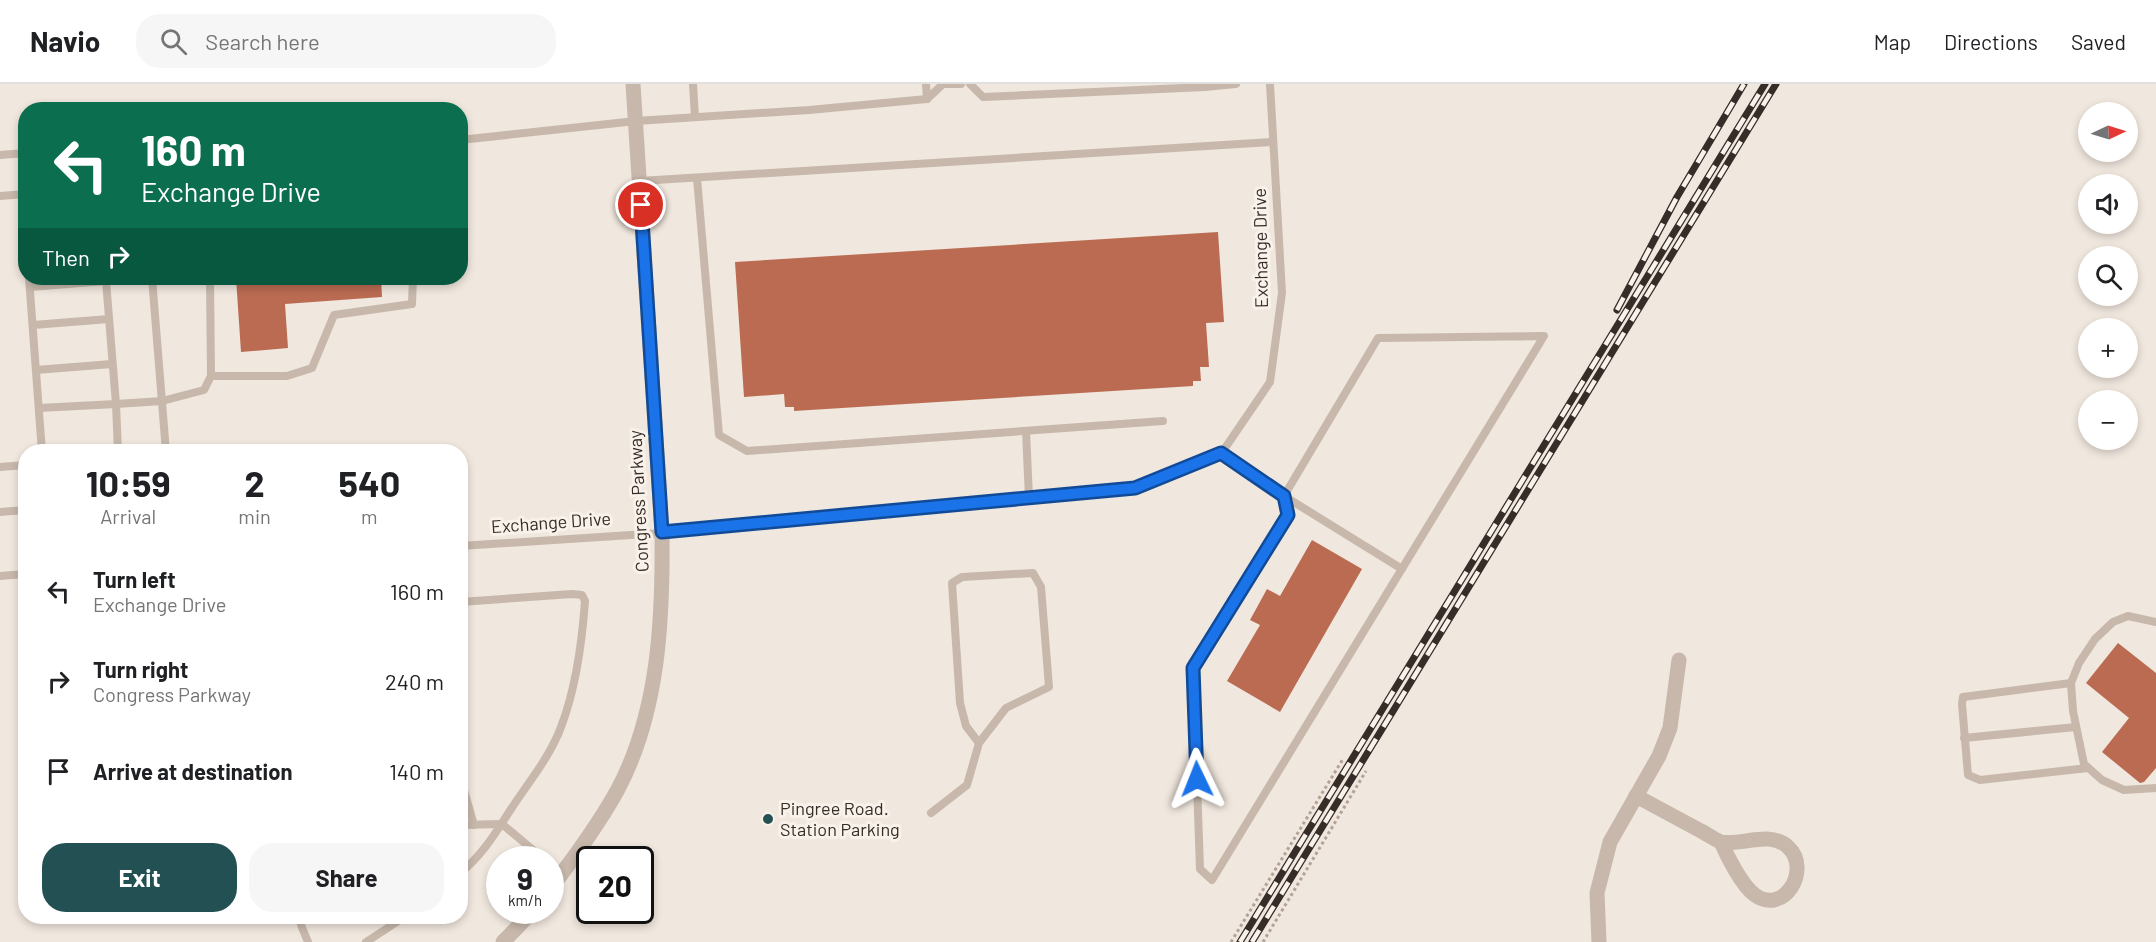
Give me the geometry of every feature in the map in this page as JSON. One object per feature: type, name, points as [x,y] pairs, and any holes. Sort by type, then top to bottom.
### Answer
[{"type":"street","name":"Congress Parkway","points":[[564,859],[618,789],[635,747],[650,698],[659,637],[663,584],[662,532],[633,84]]},
{"type":"street","points":[[1599,942],[1597,893],[1610,842],[1659,756],[1670,728],[1678,660]]},
{"type":"street","points":[[1636,796],[1720,842],[1748,888],[1757,897],[1780,898],[1794,884],[1797,878],[1797,862],[1790,849],[1784,844],[1769,839],[1720,842]]},
{"type":"street","points":[[503,942],[520,924]]},
{"type":"lane","points":[[693,84],[695,117]]},
{"type":"lane","points":[[926,84],[927,99]]},
{"type":"lane","points":[[468,139],[636,121],[809,110],[927,99],[943,84],[961,84]]},
{"type":"lane","points":[[970,84],[983,97],[1236,84]]},
{"type":"lane","name":"Exchange Drive","points":[[468,545],[662,532],[1135,488],[1221,453],[1270,382],[1282,293],[1270,84]]},
{"type":"lane","points":[[640,181],[1273,142]]},
{"type":"lane","points":[[0,155],[18,154]]},
{"type":"lane","points":[[697,178],[719,435],[747,451],[1163,421]]},
{"type":"lane","points":[[0,196],[18,194]]},
{"type":"lane","points":[[30,285],[41,444]]},
{"type":"lane","points":[[106,285],[118,444]]},
{"type":"lane","points":[[153,285],[165,444]]},
{"type":"lane","points":[[39,408],[162,401],[204,390],[211,376],[210,285]]},
{"type":"lane","points":[[211,376],[287,376],[312,368],[334,315],[412,304],[413,285]]},
{"type":"lane","points":[[33,325],[109,320]]},
{"type":"lane","points":[[1544,336],[1212,880],[1200,869],[1193,668],[1288,515],[1284,496],[1378,338],[1544,336]]},
{"type":"lane","points":[[36,370],[112,364]]},
{"type":"lane","points":[[1026,431],[1029,498]]},
{"type":"lane","points":[[1221,453],[1284,496],[1402,569]]},
{"type":"lane","points":[[0,467],[18,466]]},
{"type":"lane","points":[[0,512],[18,511]]},
{"type":"lane","points":[[931,813],[967,785],[979,743],[1006,708],[1049,687],[1041,587],[1033,573],[962,576],[952,583],[960,702],[966,726],[979,743]]},
{"type":"lane","points":[[0,576],[18,575]]},
{"type":"lane","points":[[468,602],[572,594],[582,595],[585,602],[576,669],[561,727],[551,748],[502,824],[484,849],[468,865]]},
{"type":"lane","points":[[2156,622],[2128,616],[2113,622],[2096,639],[2079,663],[2071,683],[2076,727],[2084,764],[2102,780],[2124,790],[2156,788]]},
{"type":"lane","points":[[2071,683],[1963,697],[1968,775],[1980,780],[2088,768]]},
{"type":"lane","points":[[1964,738],[2076,727]]},
{"type":"lane","points":[[468,804],[474,825]]},
{"type":"lane","points":[[468,825],[502,824],[528,846]]},
{"type":"lane","points":[[301,924],[308,942]]},
{"type":"lane","points":[[366,942],[394,924]]},
{"type":"path","points":[[1231,942],[1343,759]]},
{"type":"path","points":[[1263,942],[1366,771]]},
{"type":"building","points":[[1218,232],[1224,322],[1206,323],[1209,367],[1200,367],[1201,381],[1193,381],[1193,386],[794,411],[794,407],[785,407],[784,394],[744,397],[735,262]]},
{"type":"building","points":[[236,285],[381,285],[382,297],[285,304],[288,348],[241,352]]},
{"type":"building","points":[[1312,540],[1362,569],[1280,712],[1227,681],[1260,625],[1250,620],[1267,589],[1280,596]]},
{"type":"building","points":[[2118,643],[2156,673],[2156,768],[2144,782],[2140,783],[2102,752],[2129,718],[2086,683]]},
{"type":"railway","points":[[1617,310],[1677,197],[1744,84]]},
{"type":"railway","points":[[1240,942],[1765,84]]},
{"type":"railway","points":[[1252,942],[1776,84]]},
{"type":"place","name":"Pingree Road. Station Parking","points":[[768,819]]},
{"type":"route","points":[[641,205],[662,532],[1135,488],[1221,453],[1284,496],[1288,515],[1193,668],[1197,779]]}]
